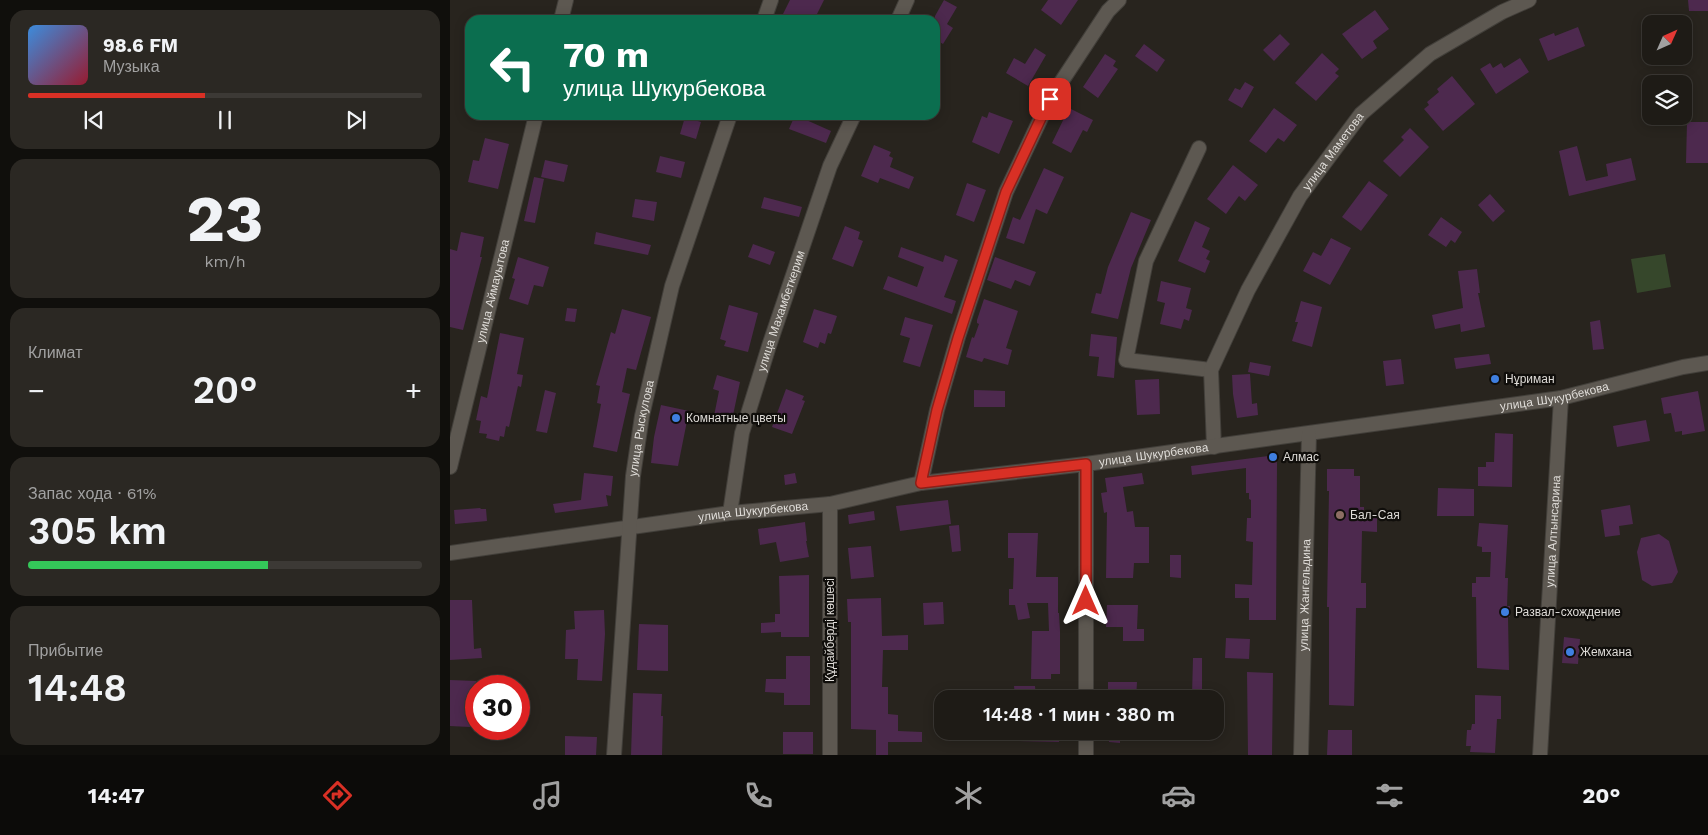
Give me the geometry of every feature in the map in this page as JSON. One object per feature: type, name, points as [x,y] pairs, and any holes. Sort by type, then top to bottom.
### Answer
[{"type":"street","points":[[562,15],[566,0]]},
{"type":"street","points":[[766,15],[771,0]]},
{"type":"street","points":[[900,15],[908,0]]},
{"type":"street","points":[[921,483],[937,410],[958,338],[1006,192],[1050,99],[1108,11],[1119,0]]},
{"type":"street","name":"улица Маметова","points":[[1214,447],[1211,370],[1248,290],[1300,196],[1361,114],[1430,54],[1502,12],[1529,0]]},
{"type":"street","name":"улица Аймауытова","points":[[450,468],[535,120]]},
{"type":"street","name":"улица Рыскулова","points":[[614,755],[633,476],[642,416],[672,286],[728,120]]},
{"type":"street","name":"улица Махамбеткерим","points":[[730,513],[742,433],[830,166],[852,120]]},
{"type":"street","points":[[1200,148],[1146,261],[1126,360],[1211,370]]},
{"type":"street","name":"улица Шукурбекова","points":[[450,553],[730,513],[830,504],[921,483],[1086,464],[1561,398],[1708,363]]},
{"type":"street","name":"улица Алтынсарина","points":[[1540,755],[1561,398]]},
{"type":"street","name":"улица Жангельдина","points":[[1301,755],[1309,434]]},
{"type":"street","points":[[1086,464],[1086,690]]},
{"type":"street","name":"Құдайберді көшесі","points":[[830,504],[830,755]]},
{"type":"street","points":[[1086,740],[1086,755]]},
{"type":"green space","points":[[1665,254],[1671,287],[1637,293],[1631,259]]},
{"type":"building","points":[[790,0],[824,0],[816,15],[782,15]]},
{"type":"building","points":[[944,0],[957,7],[947,24],[953,28],[943,44],[940,42],[940,15],[936,15]]},
{"type":"building","points":[[1048,0],[1078,0],[1061,25],[1041,10]]},
{"type":"building","points":[[1688,0],[1708,0],[1708,11],[1689,11]]},
{"type":"building","points":[[1375,10],[1389,29],[1373,41],[1377,48],[1362,59],[1342,34]]},
{"type":"building","points":[[1578,27],[1585,46],[1548,61],[1539,39],[1554,33],[1555,36]]},
{"type":"building","points":[[1280,34],[1290,44],[1274,61],[1263,50]]},
{"type":"building","points":[[1144,44],[1165,60],[1157,72],[1135,56]]},
{"type":"building","points":[[1035,48],[1046,55],[1028,86],[1006,73],[1014,58],[1025,64]]},
{"type":"building","points":[[1322,53],[1339,69],[1335,73],[1339,76],[1316,101],[1295,83]]},
{"type":"building","points":[[1105,54],[1116,61],[1113,66],[1118,69],[1098,98],[1083,87]]},
{"type":"building","points":[[1520,58],[1529,72],[1496,94],[1480,69],[1490,63],[1493,68],[1501,63],[1504,68]]},
{"type":"building","points":[[1452,76],[1475,104],[1443,131],[1424,109],[1429,105],[1427,102],[1439,92],[1437,89]]},
{"type":"building","points":[[1245,82],[1254,87],[1242,108],[1228,100],[1235,88],[1240,90]]},
{"type":"building","points":[[1069,108],[1093,120],[1087,132],[1083,130],[1071,153],[1052,143]]},
{"type":"building","points":[[1274,108],[1297,125],[1284,142],[1278,138],[1266,153],[1249,141]]},
{"type":"building","points":[[989,112],[1013,121],[999,154],[972,142],[982,116],[987,118]]},
{"type":"building","points":[[684,120],[701,122],[696,139],[680,134]]},
{"type":"building","points":[[793,120],[806,120],[831,131],[826,143],[789,129]]},
{"type":"building","points":[[1692,122],[1708,122],[1708,163],[1686,163],[1687,125],[1692,125]]},
{"type":"building","points":[[1410,128],[1429,147],[1400,177],[1383,161],[1404,140],[1401,137]]},
{"type":"building","points":[[485,138],[509,144],[498,189],[468,182],[473,160],[479,161]]},
{"type":"building","points":[[874,145],[891,152],[889,156],[893,158],[890,167],[914,177],[909,189],[880,178],[878,183],[861,176]]},
{"type":"building","points":[[1577,146],[1586,181],[1608,176],[1606,164],[1631,158],[1636,180],[1569,196],[1559,151]]},
{"type":"building","points":[[660,156],[685,162],[681,178],[656,172]]},
{"type":"building","points":[[545,160],[568,165],[564,182],[541,177]]},
{"type":"building","points":[[1233,165],[1258,185],[1245,201],[1239,196],[1226,214],[1207,199]]},
{"type":"building","points":[[1044,168],[1064,177],[1047,214],[1036,209],[1024,244],[1006,238],[1013,217],[1020,220]]},
{"type":"building","points":[[534,177],[544,179],[535,223],[524,221]]},
{"type":"building","points":[[1369,181],[1388,195],[1361,231],[1342,217]]},
{"type":"building","points":[[967,183],[986,190],[974,222],[956,215]]},
{"type":"building","points":[[1490,194],[1505,211],[1493,222],[1478,205]]},
{"type":"building","points":[[764,197],[802,207],[799,217],[761,208]]},
{"type":"building","points":[[635,199],[657,202],[654,221],[632,217]]},
{"type":"building","points":[[1131,212],[1151,220],[1131,268],[1118,319],[1091,313],[1096,293],[1101,294],[1108,267]]},
{"type":"building","points":[[1441,217],[1462,232],[1455,243],[1451,240],[1446,247],[1428,235]]},
{"type":"building","points":[[1195,221],[1210,228],[1202,247],[1210,251],[1206,259],[1210,261],[1205,273],[1178,261]]},
{"type":"building","points":[[845,226],[860,232],[858,239],[863,241],[853,267],[832,259]]},
{"type":"building","points":[[461,232],[484,237],[480,257],[482,257],[463,330],[450,327],[450,249],[457,251]]},
{"type":"building","points":[[596,232],[651,245],[648,255],[594,244]]},
{"type":"building","points":[[1331,238],[1351,248],[1330,285],[1303,271],[1313,252],[1321,256]]},
{"type":"building","points":[[753,244],[775,252],[770,265],[748,257]]},
{"type":"building","points":[[901,247],[943,262],[945,255],[958,260],[944,297],[956,301],[952,314],[883,289],[888,276],[917,287],[924,267],[898,257]]},
{"type":"building","points":[[518,257],[549,267],[543,287],[534,285],[528,305],[509,299],[515,279],[512,278]]},
{"type":"building","points":[[995,257],[1036,272],[1030,286],[1015,280],[1011,289],[987,280]]},
{"type":"building","points":[[1477,269],[1480,293],[1478,293],[1485,327],[1461,332],[1460,324],[1435,329],[1432,315],[1463,308],[1458,271]]},
{"type":"building","points":[[1161,281],[1191,288],[1186,308],[1192,310],[1189,321],[1184,319],[1181,329],[1160,324],[1165,303],[1157,301]]},
{"type":"building","points":[[984,299],[1018,311],[1006,348],[1012,350],[1008,365],[984,358],[982,362],[966,357],[972,337],[974,338],[979,324],[977,320]]},
{"type":"building","points":[[1301,301],[1322,307],[1312,347],[1292,341],[1298,322],[1295,322]]},
{"type":"building","points":[[729,305],[758,313],[748,352],[724,346],[726,341],[720,339]]},
{"type":"building","points":[[567,308],[577,309],[575,322],[565,321]]},
{"type":"building","points":[[622,309],[651,317],[636,370],[627,368],[622,392],[630,394],[617,452],[593,447],[601,404],[597,403],[600,386],[596,385],[611,332],[615,334]]},
{"type":"building","points":[[814,309],[837,316],[831,334],[828,333],[825,344],[820,342],[818,348],[803,342]]},
{"type":"building","points":[[905,317],[933,325],[920,367],[903,362],[910,338],[900,335]]},
{"type":"building","points":[[1600,320],[1604,349],[1593,350],[1590,322]]},
{"type":"building","points":[[500,333],[524,338],[517,374],[523,375],[521,387],[518,386],[509,427],[506,426],[504,437],[500,436],[499,441],[486,438],[487,434],[479,433],[481,421],[476,420],[481,396],[487,398]]},
{"type":"building","points":[[1091,334],[1117,337],[1114,378],[1097,376],[1099,357],[1089,356]]},
{"type":"building","points":[[1489,354],[1491,364],[1456,369],[1454,358]]},
{"type":"building","points":[[1401,359],[1404,384],[1386,386],[1383,361]]},
{"type":"building","points":[[1250,362],[1271,366],[1269,376],[1248,372]]},
{"type":"building","points":[[1250,374],[1252,404],[1257,403],[1258,415],[1237,418],[1232,375]]},
{"type":"building","points":[[717,375],[740,382],[732,420],[714,416],[719,391],[713,389]]},
{"type":"building","points":[[1159,379],[1160,414],[1137,415],[1135,380]]},
{"type":"building","points":[[786,389],[804,396],[802,400],[805,401],[792,434],[772,427]]},
{"type":"building","points":[[545,390],[556,393],[547,433],[536,431]]},
{"type":"building","points":[[974,390],[1005,391],[1005,407],[974,407]]},
{"type":"building","points":[[1698,391],[1705,431],[1682,435],[1682,431],[1675,432],[1671,413],[1664,414],[1661,398]]},
{"type":"building","points":[[661,405],[689,411],[678,466],[651,463]]},
{"type":"building","points":[[1646,420],[1650,441],[1617,447],[1613,426]]},
{"type":"building","points":[[1495,433],[1513,434],[1512,487],[1478,486],[1478,467],[1486,467],[1486,462],[1494,462]]},
{"type":"building","points":[[1276,455],[1276,620],[1249,620],[1249,598],[1235,598],[1235,584],[1252,585],[1253,542],[1246,541],[1247,518],[1251,518],[1251,500],[1249,499],[1249,493],[1246,493],[1246,468],[1192,475],[1191,466]]},
{"type":"building","points":[[1327,469],[1354,469],[1354,476],[1360,476],[1360,507],[1364,507],[1364,515],[1377,516],[1377,532],[1362,531],[1361,583],[1366,583],[1366,608],[1356,608],[1354,706],[1329,705],[1329,607],[1327,607],[1329,491],[1327,491]]},
{"type":"building","points":[[584,473],[613,476],[611,496],[606,495],[608,506],[555,513],[553,504],[581,500]]},
{"type":"building","points":[[795,473],[797,483],[785,485],[784,475]]},
{"type":"building","points":[[1142,473],[1144,484],[1123,487],[1127,512],[1133,511],[1135,527],[1149,527],[1149,563],[1134,563],[1133,578],[1106,578],[1107,512],[1104,513],[1101,493],[1107,492],[1105,478]]},
{"type":"building","points":[[1438,488],[1474,489],[1474,516],[1437,516]]},
{"type":"building","points":[[948,500],[951,524],[900,531],[896,506]]},
{"type":"building","points":[[1630,505],[1633,524],[1619,526],[1620,535],[1605,537],[1601,510]]},
{"type":"building","points":[[486,509],[487,521],[455,524],[454,510]]},
{"type":"building","points":[[874,511],[875,520],[849,524],[848,515]]},
{"type":"building","points":[[805,522],[809,557],[780,562],[776,542],[760,545],[758,529]]},
{"type":"building","points":[[1479,523],[1508,525],[1505,578],[1508,578],[1507,606],[1510,606],[1510,617],[1508,617],[1509,670],[1477,668],[1476,597],[1472,597],[1472,583],[1476,583],[1476,577],[1490,577],[1491,552],[1482,552],[1482,547],[1477,546]]},
{"type":"building","points":[[959,525],[961,551],[952,552],[949,526]]},
{"type":"building","points":[[1008,533],[1038,533],[1036,577],[1058,577],[1060,674],[1051,674],[1051,679],[1031,679],[1032,631],[1049,631],[1048,603],[1027,603],[1030,618],[1018,620],[1015,605],[1009,605],[1009,589],[1013,589],[1014,558],[1008,558]]},
{"type":"building","points":[[1659,534],[1669,541],[1678,572],[1672,583],[1652,586],[1642,580],[1637,552],[1641,538]]},
{"type":"building","points":[[871,546],[874,577],[851,579],[848,548]]},
{"type":"building","points":[[1170,555],[1181,555],[1181,578],[1170,577]]},
{"type":"building","points":[[809,575],[809,637],[781,637],[781,632],[761,633],[761,623],[775,622],[775,614],[780,614],[779,576]]},
{"type":"building","points":[[881,598],[882,636],[908,635],[908,650],[883,650],[882,687],[888,687],[888,714],[898,715],[898,731],[922,732],[922,742],[888,742],[888,755],[876,755],[876,730],[851,729],[851,622],[848,622],[847,599]]},
{"type":"building","points":[[450,600],[472,600],[474,649],[481,648],[482,658],[450,660]]},
{"type":"building","points":[[943,602],[944,624],[924,625],[923,603]]},
{"type":"building","points":[[1107,605],[1138,605],[1137,629],[1144,629],[1144,641],[1123,641],[1123,627],[1106,627]]},
{"type":"building","points":[[604,610],[605,634],[602,681],[577,680],[578,659],[565,659],[566,630],[575,629],[574,611]]},
{"type":"building","points":[[639,624],[668,625],[668,671],[637,670]]},
{"type":"building","points":[[1564,637],[1580,639],[1578,664],[1562,663]]},
{"type":"building","points":[[1226,638],[1250,639],[1249,659],[1225,658]]},
{"type":"building","points":[[786,656],[810,656],[810,705],[784,705],[784,693],[765,692],[766,679],[786,679]]},
{"type":"building","points":[[1193,658],[1202,658],[1202,690],[1192,690]]},
{"type":"building","points":[[1247,672],[1273,673],[1272,755],[1248,755]]},
{"type":"building","points":[[450,680],[465,681],[465,727],[450,726]]},
{"type":"building","points":[[1108,682],[1137,682],[1137,690],[1108,690]]},
{"type":"building","points":[[1014,686],[1035,686],[1035,690],[1014,690]]},
{"type":"building","points":[[633,693],[662,694],[662,755],[631,755]]},
{"type":"building","points":[[1475,695],[1501,696],[1501,719],[1497,719],[1495,753],[1470,752],[1471,746],[1466,746],[1467,730],[1471,730],[1472,724],[1475,724]]},
{"type":"building","points":[[1328,730],[1352,730],[1352,755],[1327,755]]},
{"type":"building","points":[[783,732],[813,732],[813,754],[783,754]]},
{"type":"building","points":[[565,736],[597,737],[596,755],[565,755]]},
{"type":"building","points":[[1059,740],[1059,742],[1018,741]]},
{"type":"building","points":[[1109,740],[1120,740],[1120,743],[1109,742]]},
{"type":"place","name":"Нұриман","points":[[1495,379]]},
{"type":"place","name":"Комнатные цветы","points":[[676,418]]},
{"type":"place","name":"Алмас","points":[[1273,457]]},
{"type":"place","name":"Бал-Сая","points":[[1340,515]]},
{"type":"place","name":"Развал-схождение","points":[[1505,612]]},
{"type":"place","name":"Жемхана","points":[[1570,652]]},
{"type":"route","points":[[1050,99],[1006,192],[958,338],[937,410],[921,483],[1086,464],[1086,601]]}]
